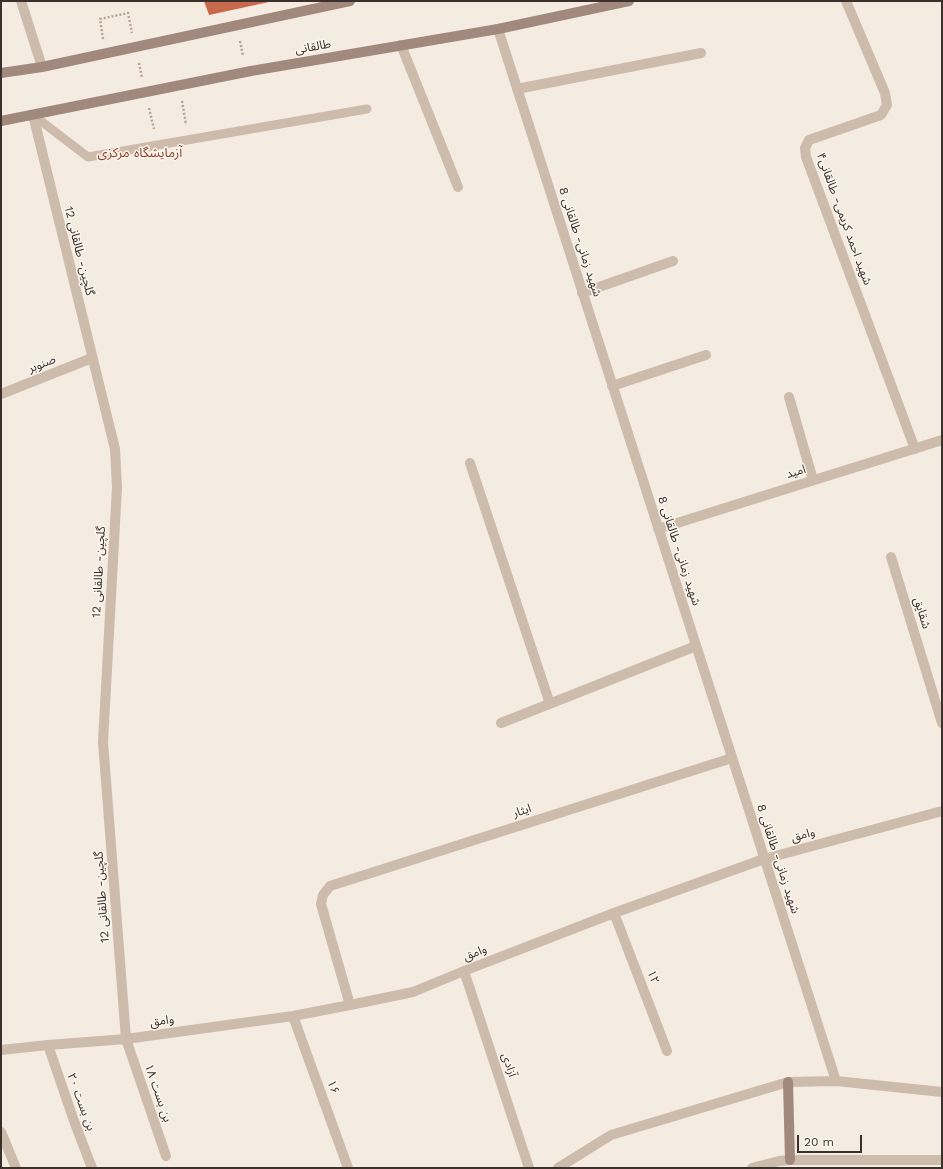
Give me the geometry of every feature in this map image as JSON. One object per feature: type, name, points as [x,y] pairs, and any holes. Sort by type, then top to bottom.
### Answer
[{"type":"main road","points":[[1,73],[42,67],[350,1]]},
{"type":"main road","name":"طالقانی","points":[[1,121],[246,72],[498,29],[629,1]]},
{"type":"main road","points":[[788,1082],[790,1164]]},
{"type":"street","points":[[21,1],[42,67]]},
{"type":"street","name":"شهید احمد کریمی- طالقانی۴","points":[[846,1],[885,93],[887,105],[881,115],[809,140],[805,148],[806,157],[915,449]]},
{"type":"street","name":"شهید زمانی- طالقانی 8","points":[[498,29],[836,1080]]},
{"type":"street","points":[[401,46],[458,187]]},
{"type":"street","points":[[517,89],[701,53]]},
{"type":"street","name":"گلچین- طالقانی 12","points":[[33,115],[115,449],[117,487],[103,742],[126,1039]]},
{"type":"street","points":[[582,293],[672,261]]},
{"type":"street","points":[[612,386],[706,355]]},
{"type":"street","name":"صنوبر","points":[[1,394],[92,358]]},
{"type":"street","points":[[789,396],[813,480]]},
{"type":"street","name":"امید","points":[[658,529],[942,440]]},
{"type":"street","points":[[470,463],[550,704]]},
{"type":"street","name":"شقایق","points":[[891,557],[942,724]]},
{"type":"street","points":[[501,723],[696,646]]},
{"type":"street","name":"ایثار","points":[[350,1005],[321,904],[323,895],[330,886],[732,758]]},
{"type":"street","name":"وامق","points":[[1,1048],[126,1039],[293,1016],[413,992],[614,913],[764,859],[942,811]]},
{"type":"street","name":"۱۲","points":[[614,913],[667,1051]]},
{"type":"street","name":"آزادی","points":[[464,971],[529,1168]]},
{"type":"street","name":"۱۶","points":[[293,1016],[348,1168]]},
{"type":"street","name":"بن بست ۱۸","points":[[126,1039],[166,1156]]},
{"type":"street","name":"بن بست ۲۰","points":[[48,1045],[74,1122],[92,1168]]},
{"type":"street","points":[[558,1168],[611,1135],[788,1082],[836,1080],[942,1092]]},
{"type":"street","points":[[1,1132],[16,1168]]},
{"type":"street","points":[[752,1168],[779,1161],[790,1164],[942,1160]]},
{"type":"lane","points":[[33,115],[88,157],[367,109]]},
{"type":"path","points":[[100,19],[128,13],[133,36]]},
{"type":"path","points":[[237,25],[246,72]]},
{"type":"path","points":[[138,60],[143,83]]},
{"type":"path","points":[[179,86],[186,124]]},
{"type":"path","points":[[148,106],[153,130]]},
{"type":"building","points":[[204,1],[269,1],[269,2],[209,15]]},
{"type":"district","name":"آزمایشگاه مرکزی","points":[[140,153]]}]
